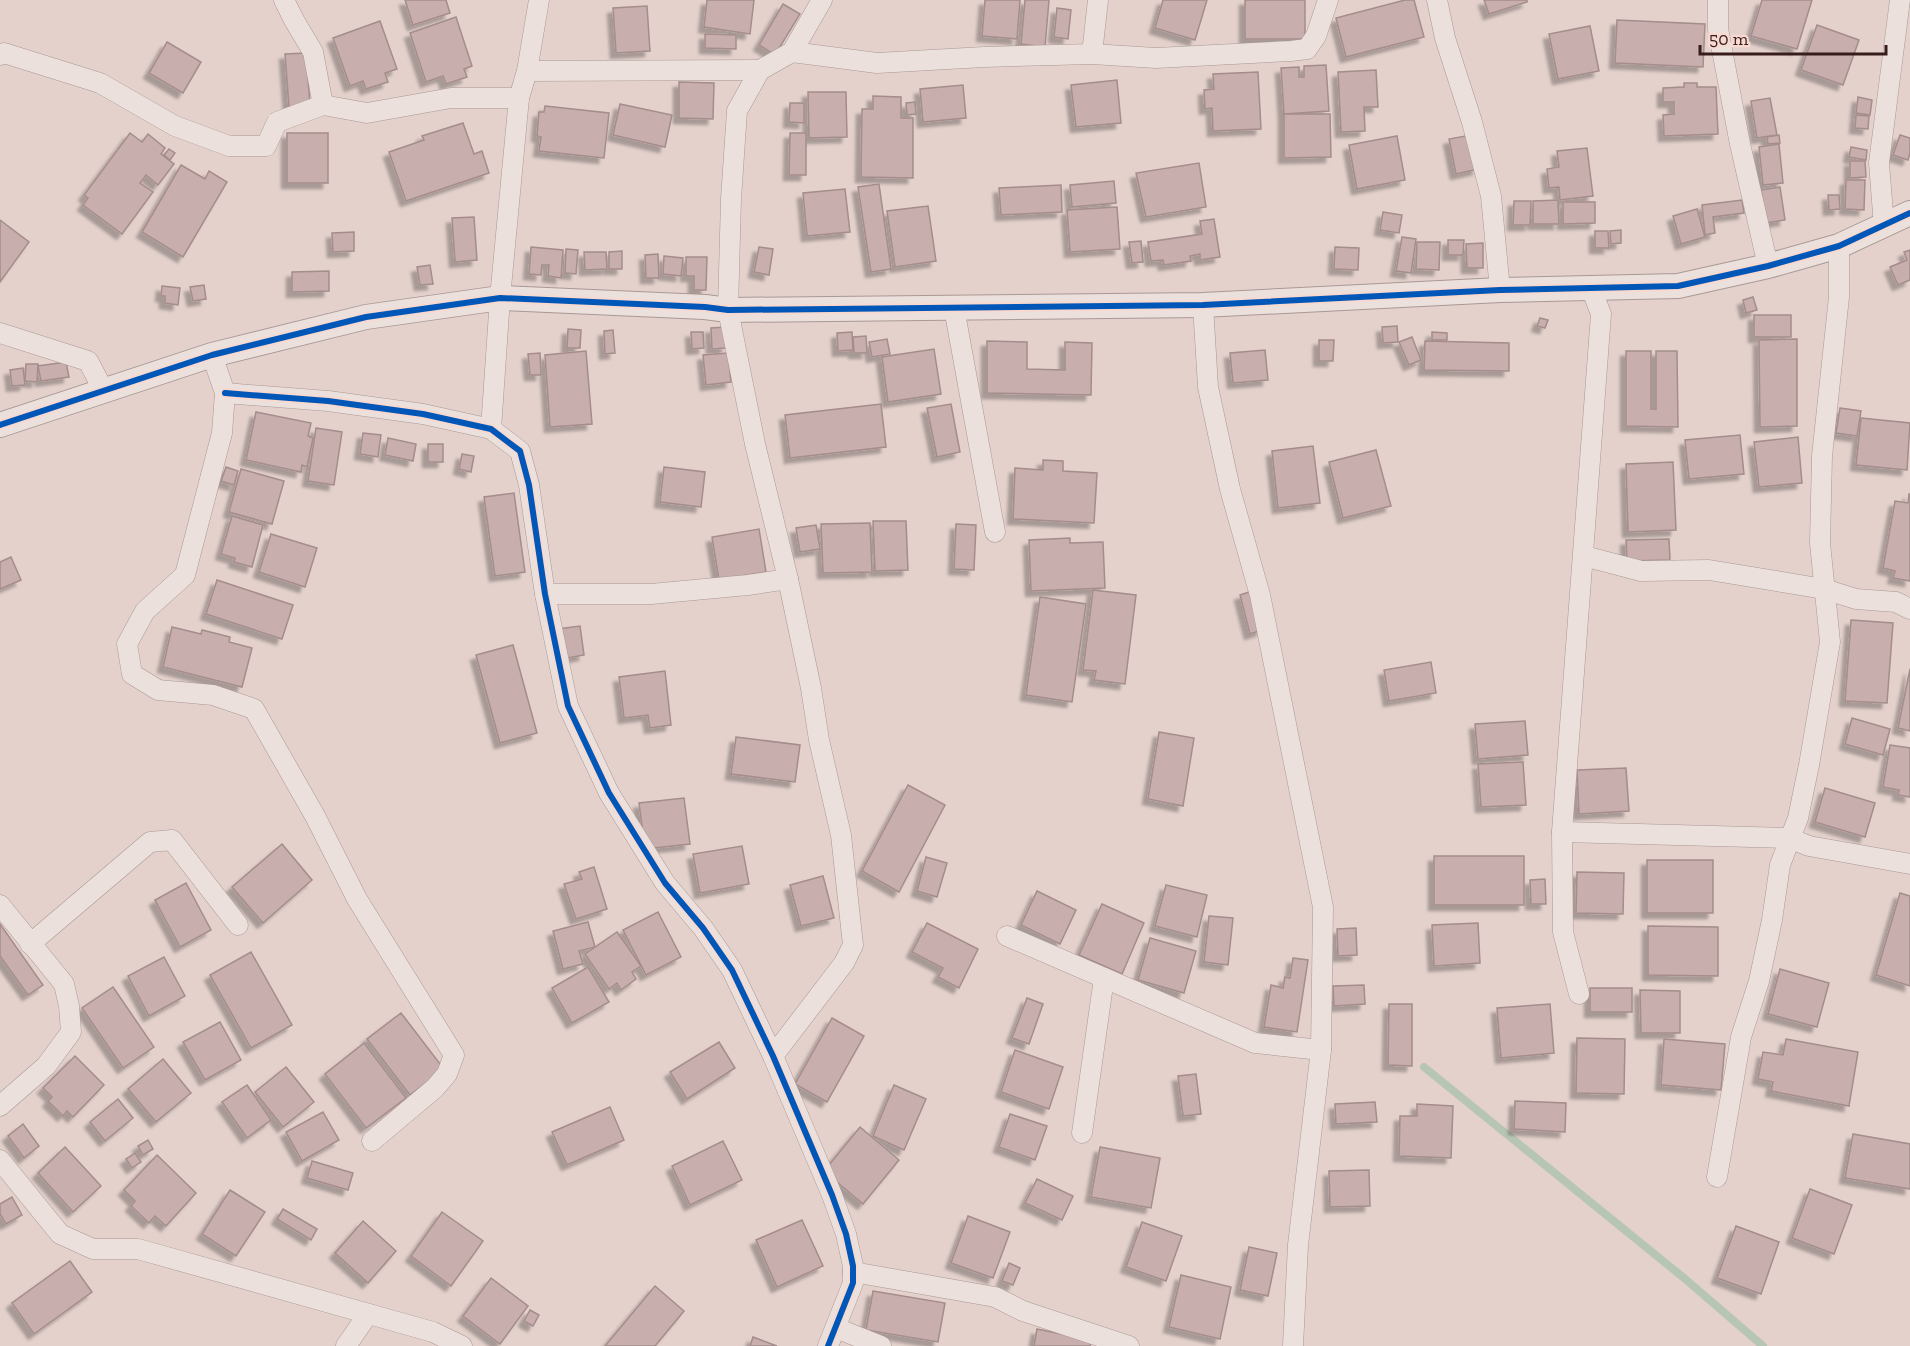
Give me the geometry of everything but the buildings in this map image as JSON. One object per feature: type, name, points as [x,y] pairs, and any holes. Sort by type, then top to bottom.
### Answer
[{"type":"street","points":[[284,0],[313,52],[323,105]]},
{"type":"street","points":[[491,429],[500,298],[519,98],[527,71],[539,0]]},
{"type":"street","points":[[527,71],[760,70],[792,52],[822,0]]},
{"type":"street","points":[[1092,54],[1098,0]]},
{"type":"street","points":[[792,52],[877,63],[1092,54],[1156,58],[1307,49],[1316,36],[1328,0]]},
{"type":"street","points":[[1437,0],[1445,38],[1472,122],[1491,196],[1500,290]]},
{"type":"street","points":[[1718,0],[1718,29],[1740,144],[1768,266]]},
{"type":"street","points":[[1884,226],[1879,163],[1900,0]]},
{"type":"street","points":[[0,55],[4,52],[100,83],[175,126],[229,146],[266,146],[277,122],[323,105],[367,113],[451,98],[519,98]]},
{"type":"street","points":[[760,70],[737,111],[731,200],[728,310],[755,444],[789,579],[819,740],[841,835],[853,945],[844,963],[773,1056]]},
{"type":"street","points":[[0,426],[212,355],[366,317],[500,298],[728,310],[954,308],[1203,305],[1500,290],[1678,286],[1768,266],[1839,246],[1910,213]]},
{"type":"street","points":[[1717,1178],[1741,1037],[1759,981],[1772,920],[1780,865],[1798,818],[1830,642],[1820,543],[1822,456],[1839,297],[1839,246]]},
{"type":"street","points":[[1578,994],[1563,932],[1562,832],[1601,314],[1591,288]]},
{"type":"street","points":[[1203,305],[1208,387],[1230,489],[1260,595],[1323,907],[1321,1050],[1298,1245],[1293,1346]]},
{"type":"street","points":[[954,308],[995,532]]},
{"type":"street","points":[[0,333],[88,361],[104,391]]},
{"type":"street","points":[[212,355],[225,393],[222,433],[185,575],[144,610],[127,644],[132,674],[158,690],[213,695],[254,709],[315,816],[357,900],[454,1055],[447,1074],[435,1088],[372,1141]]},
{"type":"street","points":[[225,393],[328,401],[411,412],[491,429],[520,451],[529,485],[545,594],[568,706],[609,793],[665,883],[703,928],[732,970],[773,1056],[832,1195],[846,1234],[853,1283],[828,1346]]},
{"type":"street","points":[[1584,556],[1641,571],[1709,570],[1824,589],[1856,599],[1896,602],[1910,609]]},
{"type":"street","points":[[545,594],[651,594],[789,579]]},
{"type":"street","points":[[1562,832],[1789,838],[1809,846],[1910,864]]},
{"type":"street","points":[[30,944],[150,842],[172,840],[237,925]]},
{"type":"street","points":[[0,905],[63,984],[69,1006],[71,1032],[46,1066],[0,1106]]},
{"type":"street","points":[[1007,936],[1255,1043],[1321,1050]]},
{"type":"street","points":[[1082,1133],[1104,978]]},
{"type":"street","points":[[0,1160],[60,1234],[93,1249],[138,1249],[433,1332],[462,1346]]},
{"type":"street","points":[[853,1272],[995,1297],[1023,1311],[1129,1346]]},
{"type":"street","points":[[346,1346],[368,1314]]},
{"type":"street","points":[[836,1328],[880,1346]]},
{"type":"waterway","points":[[1424,1067],[1684,1278],[1763,1346]]},
{"type":"cycle path","points":[[0,425],[212,355],[366,317],[500,298],[728,310],[1203,305],[1500,290],[1678,286],[1768,266],[1839,246],[1910,213]]},
{"type":"cycle path","points":[[225,393],[328,401],[423,414],[491,429],[520,451],[529,485],[545,594],[568,706],[609,793],[665,883],[703,928],[732,970],[773,1056],[832,1195],[846,1234],[853,1266],[853,1283],[828,1346]]}]
